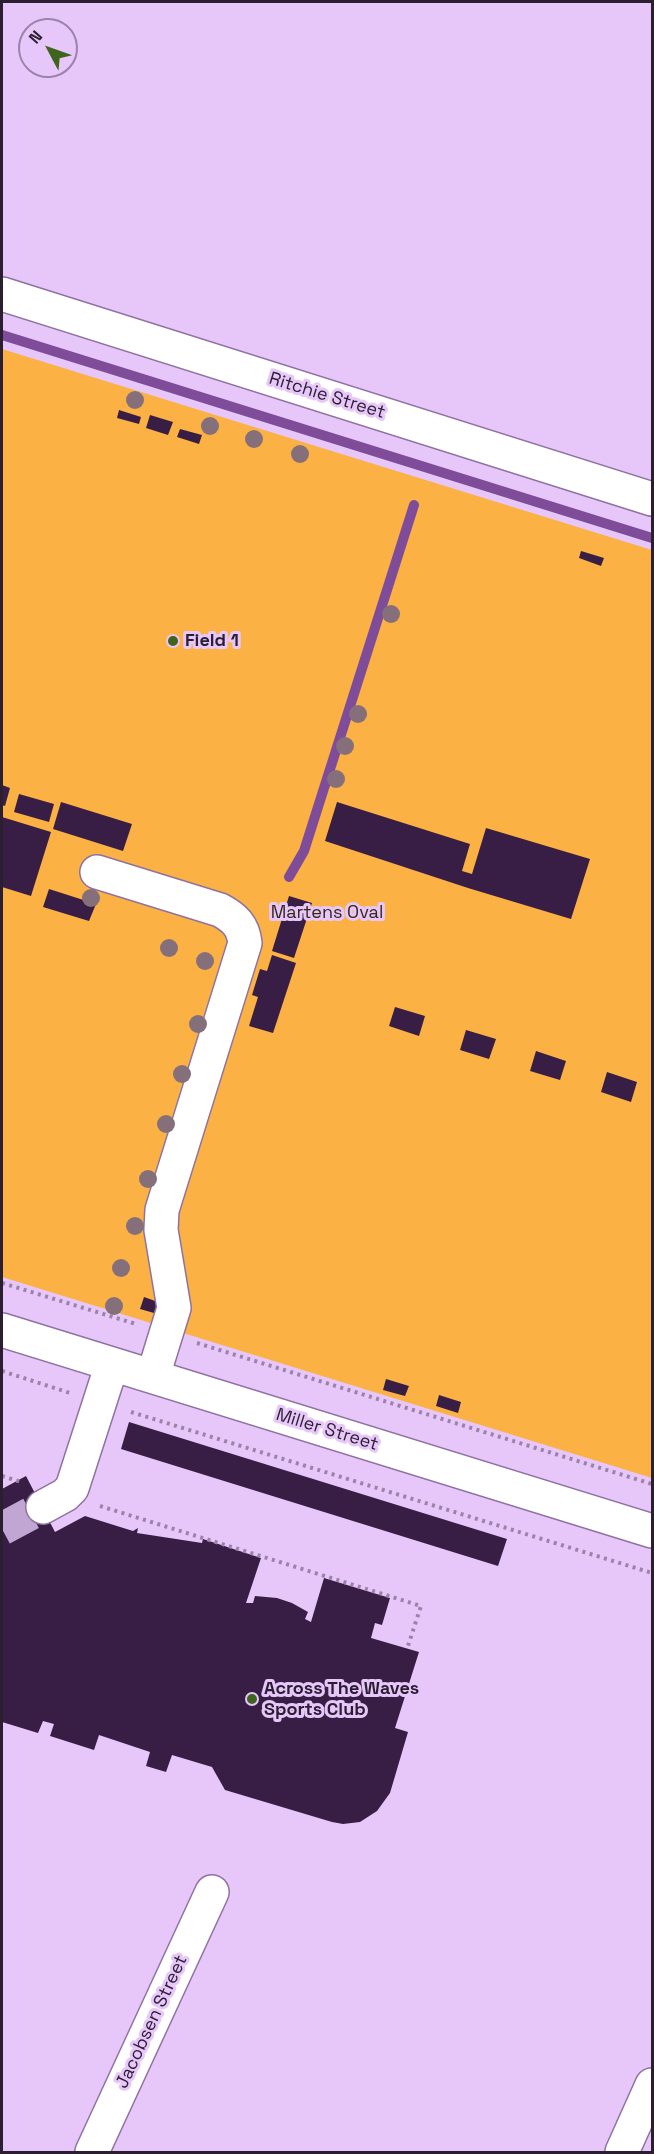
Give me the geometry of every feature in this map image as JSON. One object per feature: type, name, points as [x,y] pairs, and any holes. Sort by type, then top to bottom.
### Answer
[{"type":"street","name":"Ritchie Street","points":[[2,294],[652,498]]},
{"type":"street","points":[[98,873],[220,910],[241,926],[245,943],[162,1210],[161,1230],[174,1308],[153,1376]]},
{"type":"street","name":"Miller Street","points":[[2,1330],[652,1531]]},
{"type":"street","points":[[54,1501],[72,1488],[112,1364]]},
{"type":"street","name":"Jacobsen Street","points":[[92,2152],[212,1892]]},
{"type":"street","points":[[622,2152],[652,2085]]},
{"type":"path","points":[[2,1283],[652,1484]]},
{"type":"path","points":[[2,1371],[652,1573]]},
{"type":"path","points":[[2,1476],[54,1501],[187,1536],[421,1606],[408,1646]]},
{"type":"green space","name":"Martens Oval","points":[[2,349],[652,550],[652,1478],[2,1277]]},
{"type":"building","points":[[119,410],[141,417],[139,424],[117,418]]},
{"type":"building","points":[[150,415],[173,422],[168,435],[146,428]]},
{"type":"building","points":[[180,429],[202,435],[199,444],[177,437]]},
{"type":"building","points":[[581,551],[604,558],[601,566],[579,558]]},
{"type":"building","points":[[2,785],[10,788],[5,806],[2,805]]},
{"type":"building","points":[[19,794],[54,804],[49,822],[14,812]]},
{"type":"building","points":[[61,802],[132,824],[123,851],[53,829]]},
{"type":"building","points":[[337,802],[470,844],[462,871],[472,874],[486,828],[590,859],[571,919],[325,841]]},
{"type":"building","points":[[2,817],[51,832],[31,896],[2,887]]},
{"type":"building","points":[[49,889],[96,904],[89,921],[43,907]]},
{"type":"building","points":[[289,896],[312,903],[294,958],[272,951]]},
{"type":"building","points":[[272,955],[296,963],[273,1033],[249,1026],[258,997],[252,995],[260,969],[267,971]]},
{"type":"building","points":[[395,1007],[425,1016],[419,1036],[389,1026]]},
{"type":"building","points":[[466,1030],[496,1039],[489,1059],[460,1050]]},
{"type":"building","points":[[536,1051],[566,1061],[560,1080],[530,1071]]},
{"type":"building","points":[[607,1072],[637,1082],[631,1102],[601,1092]]},
{"type":"building","points":[[144,1297],[158,1302],[154,1313],[140,1309]]},
{"type":"building","points":[[386,1379],[409,1386],[405,1396],[383,1390]]},
{"type":"building","points":[[439,1395],[461,1402],[458,1413],[436,1406]]},
{"type":"building","points":[[129,1422],[507,1539],[498,1566],[121,1449]]},
{"type":"building","points":[[26,1476],[55,1532],[85,1516],[133,1531],[138,1528],[137,1533],[202,1543],[203,1539],[261,1558],[246,1603],[253,1603],[255,1596],[277,1598],[308,1612],[305,1619],[311,1622],[324,1578],[390,1598],[382,1625],[375,1623],[371,1638],[419,1652],[395,1728],[408,1732],[390,1793],[377,1811],[360,1822],[343,1824],[332,1822],[225,1790],[212,1767],[172,1755],[166,1772],[146,1766],[150,1752],[99,1735],[94,1750],[50,1736],[54,1724],[43,1721],[38,1733],[2,1722],[2,1489]]},
{"type":"waterway","points":[[2,335],[652,538]]},
{"type":"waterway","points":[[289,877],[304,851],[414,505]]},
{"type":"tunnel","points":[[2,1529],[43,1507]]},
{"type":"place","name":"Field 1","points":[[173,641]]},
{"type":"place","name":"Across The Waves Sports Club","points":[[252,1699]]}]
